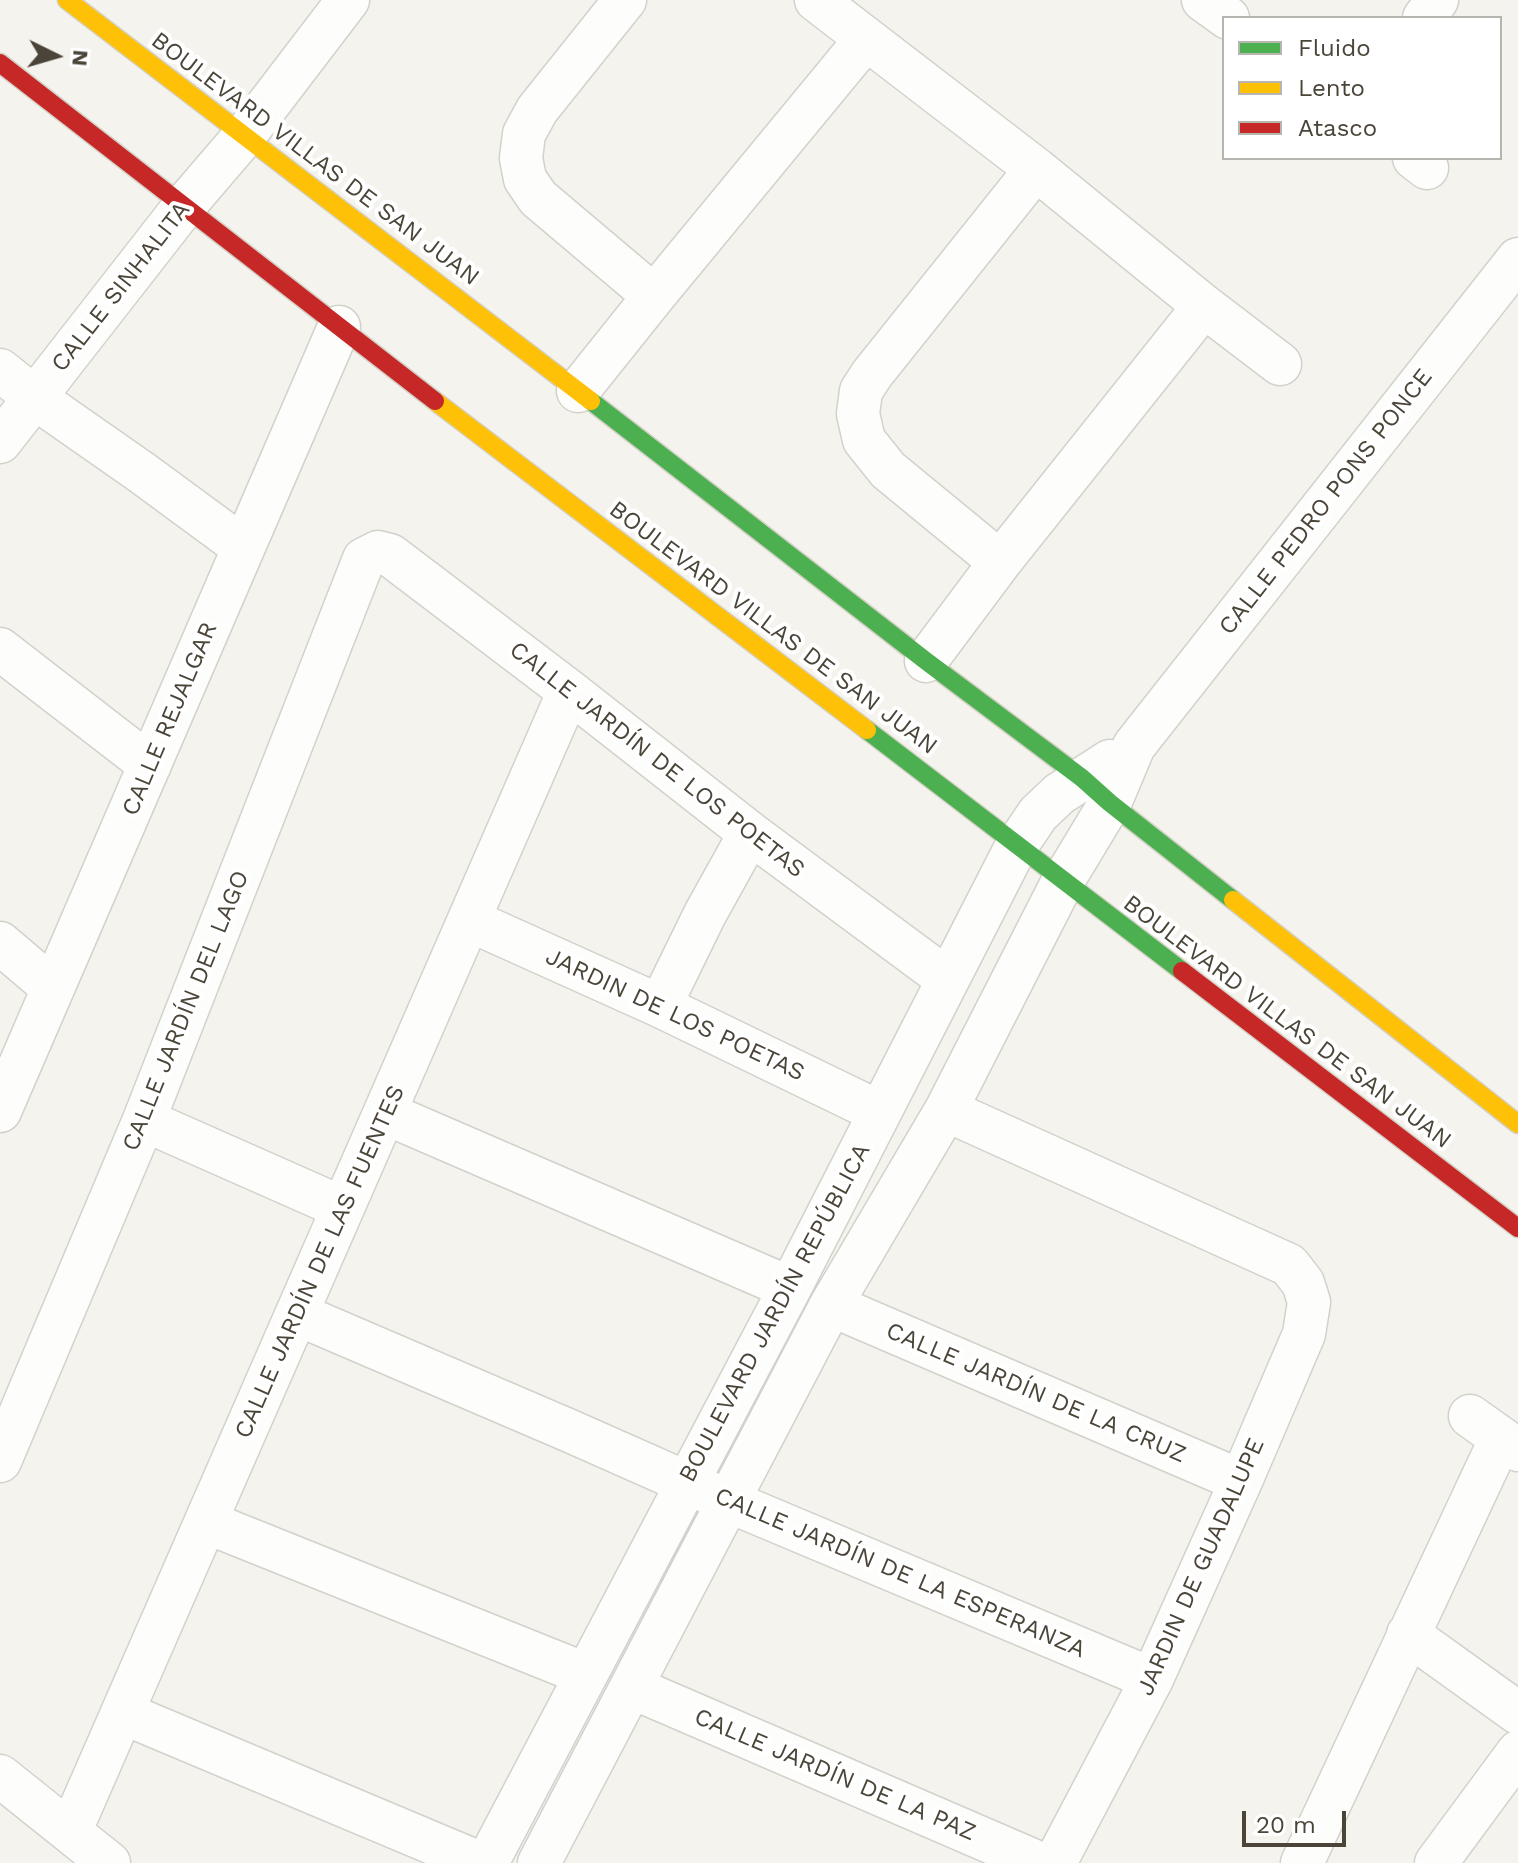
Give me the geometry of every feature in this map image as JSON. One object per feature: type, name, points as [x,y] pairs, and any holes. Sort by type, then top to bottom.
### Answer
[{"type":"street","name":"CALLE SINHALITA","points":[[0,442],[185,205],[245,135],[348,0]]},
{"type":"street","points":[[625,0],[537,110],[524,134],[521,158],[525,179],[538,198],[654,296]]},
{"type":"street","points":[[816,0],[951,102],[1280,364]]},
{"type":"street","points":[[1203,0],[1225,16]]},
{"type":"street","name":"BOULEVARD VILLAS DE SAN JUAN","points":[[69,1],[1096,790],[1518,1124]]},
{"type":"street","points":[[578,391],[866,39]]},
{"type":"street","name":"BOULEVARD VILLAS DE SAN JUAN","points":[[0,63],[339,327],[1518,1228]]},
{"type":"street","points":[[1000,562],[888,470],[864,440],[858,414],[861,391],[872,374],[1036,169]]},
{"type":"street","name":"CALLE PEDRO PONS PONCE","points":[[1096,790],[1518,259]]},
{"type":"street","points":[[926,661],[1000,562],[1204,306]]},
{"type":"street","name":"CALLE REJALGAR","points":[[0,1111],[339,327]]},
{"type":"street","points":[[0,370],[243,547]]},
{"type":"street","name":"CALLE JARDÍN DE LOS POETAS","points":[[364,559],[378,552],[390,555],[750,833],[947,979]]},
{"type":"street","name":"CALLE JARDÍN DEL LAGO","points":[[0,1461],[144,1120],[364,559]]},
{"type":"street","points":[[0,649],[150,765]]},
{"type":"street","name":"CALLE JARDÍN DE LAS FUENTES","points":[[70,1832],[569,691]]},
{"type":"street","name":"BOULEVARD JARDÍN REPÚBLICA","points":[[487,1863],[790,1288],[1017,845],[1038,814],[1059,794],[1096,790],[1063,881],[946,1110],[831,1305],[539,1863]]},
{"type":"street","points":[[660,1006],[705,914],[750,833]]},
{"type":"street","name":"JARDIN DE LOS POETAS","points":[[469,920],[660,1006],[879,1112]]},
{"type":"street","points":[[0,943],[53,988]]},
{"type":"street","name":"JARDIN DE GUADALUPE","points":[[946,1110],[1289,1265],[1303,1283],[1309,1302],[1304,1334],[1152,1679],[1055,1863]]},
{"type":"street","points":[[385,1113],[790,1288]]},
{"type":"street","points":[[144,1120],[343,1208]]},
{"type":"street","name":"CALLE JARDÍN DE LA CRUZ","points":[[831,1305],[1241,1481]]},
{"type":"street","name":"CALLE JARDÍN DE LA ESPERANZA","points":[[297,1314],[728,1501],[1152,1679]]},
{"type":"street","points":[[1302,1863],[1496,1435]]},
{"type":"street","points":[[206,1522],[585,1674]]},
{"type":"street","points":[[1408,1634],[1518,1713]]},
{"type":"street","name":"CALLE JARDÍN DE LA PAZ","points":[[631,1687],[1039,1863]]},
{"type":"street","points":[[123,1713],[480,1863]]},
{"type":"street","points":[[1436,1863],[1518,1752]]},
{"type":"street","points":[[0,1776],[109,1863]]},
{"type":"traffic: fast","points":[[591,401],[1082,778],[1233,900]]},
{"type":"traffic: fast","points":[[867,730],[1182,971]]},
{"type":"traffic: slow","points":[[67,0],[591,401]]},
{"type":"traffic: slow","points":[[435,401],[867,730]]},
{"type":"traffic: slow","points":[[1233,900],[1518,1124]]},
{"type":"traffic: jam","points":[[0,63],[435,401]]},
{"type":"traffic: jam","points":[[1182,971],[1518,1228]]}]
